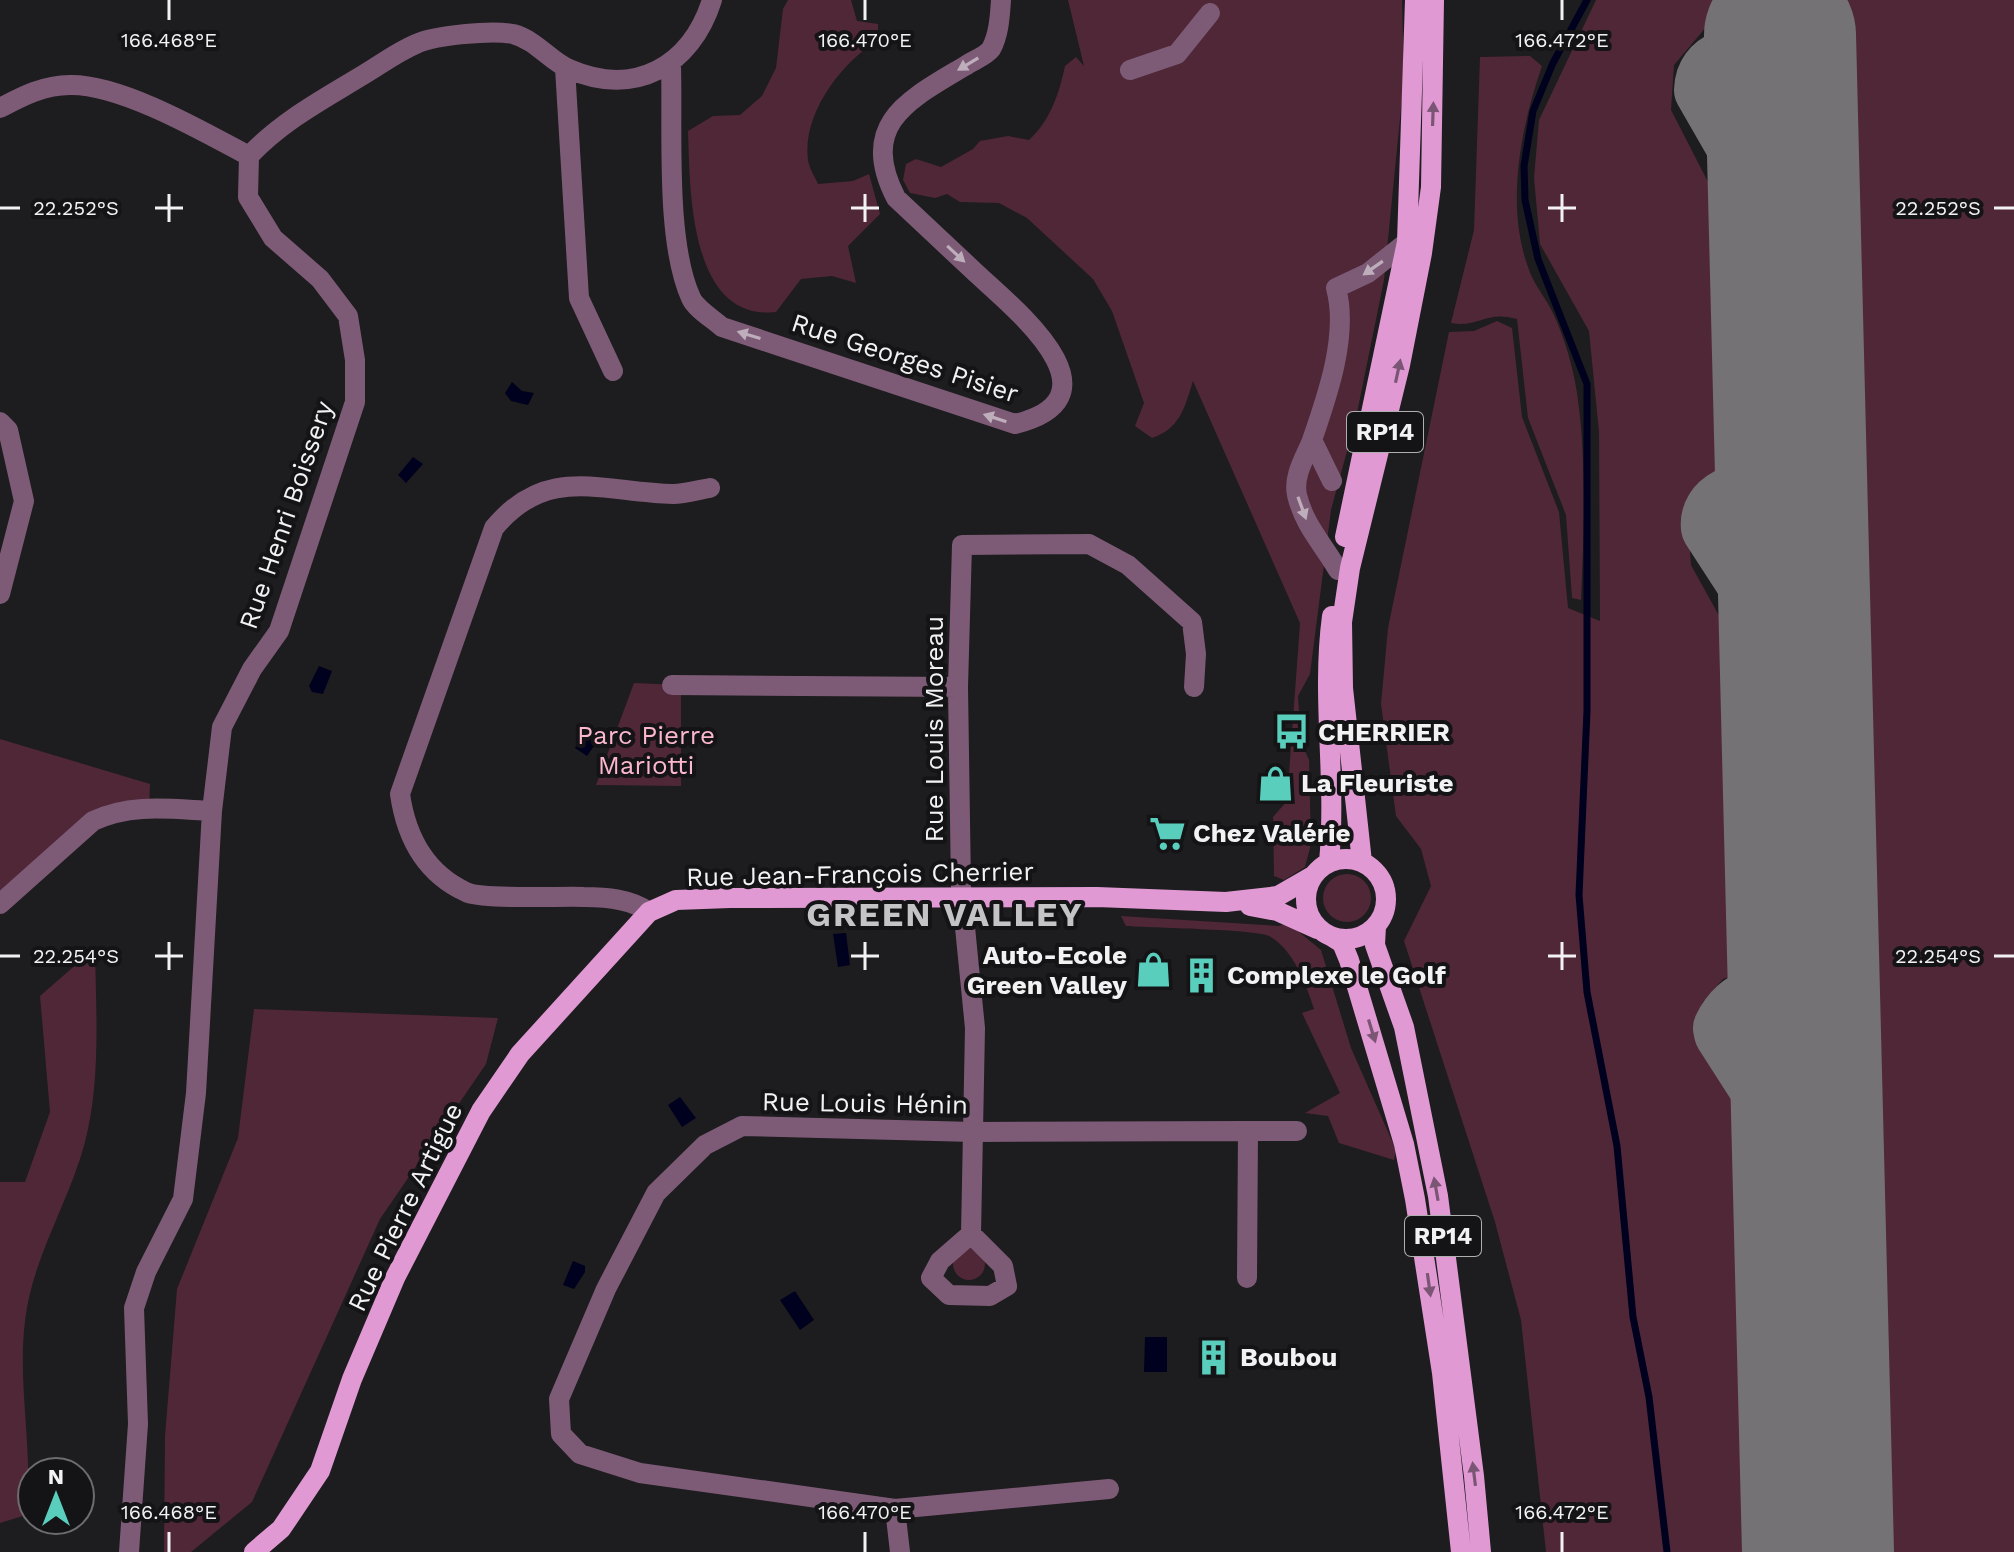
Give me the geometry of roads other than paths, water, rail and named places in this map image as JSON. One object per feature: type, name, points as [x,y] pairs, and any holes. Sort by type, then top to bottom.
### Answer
[{"type":"main road","name":"RP14","points":[[1329,862],[1333,822],[1327,650],[1338,570],[1407,242],[1415,0]]},
{"type":"main road","name":"RP14","points":[[1362,862],[1343,688],[1342,622],[1350,568],[1393,393],[1422,253],[1431,187],[1434,0]]},
{"type":"main road","points":[[1339,859],[1362,862],[1372,868],[1385,888],[1384,912],[1376,926],[1355,938],[1326,933],[1307,910],[1307,887],[1311,877],[1329,862],[1339,859]]},
{"type":"main road","name":"Rue Jean-François Cherrier","points":[[649,912],[676,900],[961,898],[1226,902],[1278,896],[1296,889],[1311,877]]},
{"type":"main road","name":"Rue Jean-François Cherrier","points":[[1226,902],[1277,911],[1326,933]]},
{"type":"main road","name":"Rue Pierre Artigue","points":[[254,1552],[281,1529],[320,1471],[352,1379],[395,1278],[481,1111],[520,1054],[649,912]]},
{"type":"main road","name":"RP14","points":[[1376,926],[1375,945],[1404,1027],[1438,1196],[1481,1552]]},
{"type":"main road","name":"RP14","points":[[1326,933],[1342,943],[1349,960],[1404,1144],[1440,1359],[1461,1552]]},
{"type":"street","points":[[0,108],[41,89],[72,85],[95,88],[156,110],[249,156],[276,127],[418,43],[469,34],[513,34],[548,51],[565,68],[599,80],[641,77],[671,65],[702,25],[712,0]]},
{"type":"street","name":"Rue Georges Pisier","points":[[671,65],[676,221],[682,270],[692,301],[722,327],[1015,424],[1039,418],[1054,405],[1062,382],[1056,357],[1036,327],[896,198],[885,176],[882,151],[893,117],[906,103],[990,50],[1000,21],[1001,0]]},
{"type":"street","points":[[1130,70],[1177,54],[1210,13]]},
{"type":"street","points":[[565,68],[579,298],[613,371]]},
{"type":"street","name":"Rue Henri Boissery","points":[[129,1552],[138,1424],[134,1308],[146,1272],[183,1199],[196,1093],[212,811],[222,727],[252,669],[279,631],[355,402],[355,360],[348,316],[320,279],[273,238],[248,197],[249,156]]},
{"type":"street","points":[[1338,570],[1313,536],[1296,492],[1297,475],[1312,440],[1342,332],[1342,309],[1336,288],[1368,273],[1407,242]]},
{"type":"street","points":[[0,422],[8,430],[24,501],[0,594]]},
{"type":"street","points":[[1312,440],[1332,481]]},
{"type":"street","points":[[649,912],[637,904],[593,897],[468,893],[430,866],[405,828],[400,794],[494,528],[512,506],[540,490],[590,485],[676,494],[710,488]]},
{"type":"street","name":"Rue Louis Moreau","points":[[971,1234],[975,1028],[961,898],[958,687],[961,547],[964,544],[1089,544],[1128,565],[1192,622],[1196,654],[1194,687]]},
{"type":"street","points":[[672,685],[958,687]]},
{"type":"street","points":[[0,904],[93,821],[109,813],[127,808],[212,811]]},
{"type":"street","name":"Rue Louis Hénin","points":[[1109,1489],[895,1509],[640,1473],[580,1454],[561,1434],[559,1399],[606,1289],[656,1193],[705,1145],[742,1126],[974,1132],[1297,1131]]},
{"type":"street","points":[[1247,1278],[1248,1131]]},
{"type":"street","points":[[895,1509],[900,1552]]},
{"type":"water","points":[[512,382],[522,391],[534,393],[528,405],[511,401],[505,393]]},
{"type":"water","points":[[413,457],[423,464],[406,483],[398,475]]},
{"type":"water","points":[[319,666],[332,671],[323,694],[312,692],[309,686]]},
{"type":"water","points":[[600,730],[604,733],[602,743],[594,746],[587,756],[575,748],[577,744]]},
{"type":"water","points":[[846,933],[850,965],[838,967],[833,934]]},
{"type":"water","points":[[680,1097],[696,1118],[682,1127],[668,1105]]},
{"type":"water","points":[[573,1261],[585,1266],[585,1272],[574,1289],[563,1285]]},
{"type":"water","points":[[795,1291],[814,1320],[800,1330],[780,1300]]},
{"type":"water","points":[[1145,1337],[1167,1337],[1167,1372],[1144,1372]]},
{"type":"waterway","points":[[1587,0],[1553,63],[1533,111],[1524,166],[1525,200],[1538,259],[1587,384],[1587,711],[1579,895],[1587,992],[1617,1146],[1633,1317],[1649,1397],[1667,1552]]},
{"type":"place","name":"CHERRIER","points":[[1292,732]]},
{"type":"place","name":"La Fleuriste","points":[[1275,783]]},
{"type":"place","name":"Chez Valérie","points":[[1167,833]]},
{"type":"place","name":"Auto-Ecole Green Valley","points":[[1153,970]]},
{"type":"place","name":"Complexe le Golf","points":[[1201,975]]},
{"type":"place","name":"Boubou","points":[[1214,1357]]},
{"type":"district","name":"GREEN VALLEY","points":[[945,914]]},
{"type":"park label","name":"Parc Pierre Mariotti","points":[[646,750]]}]
